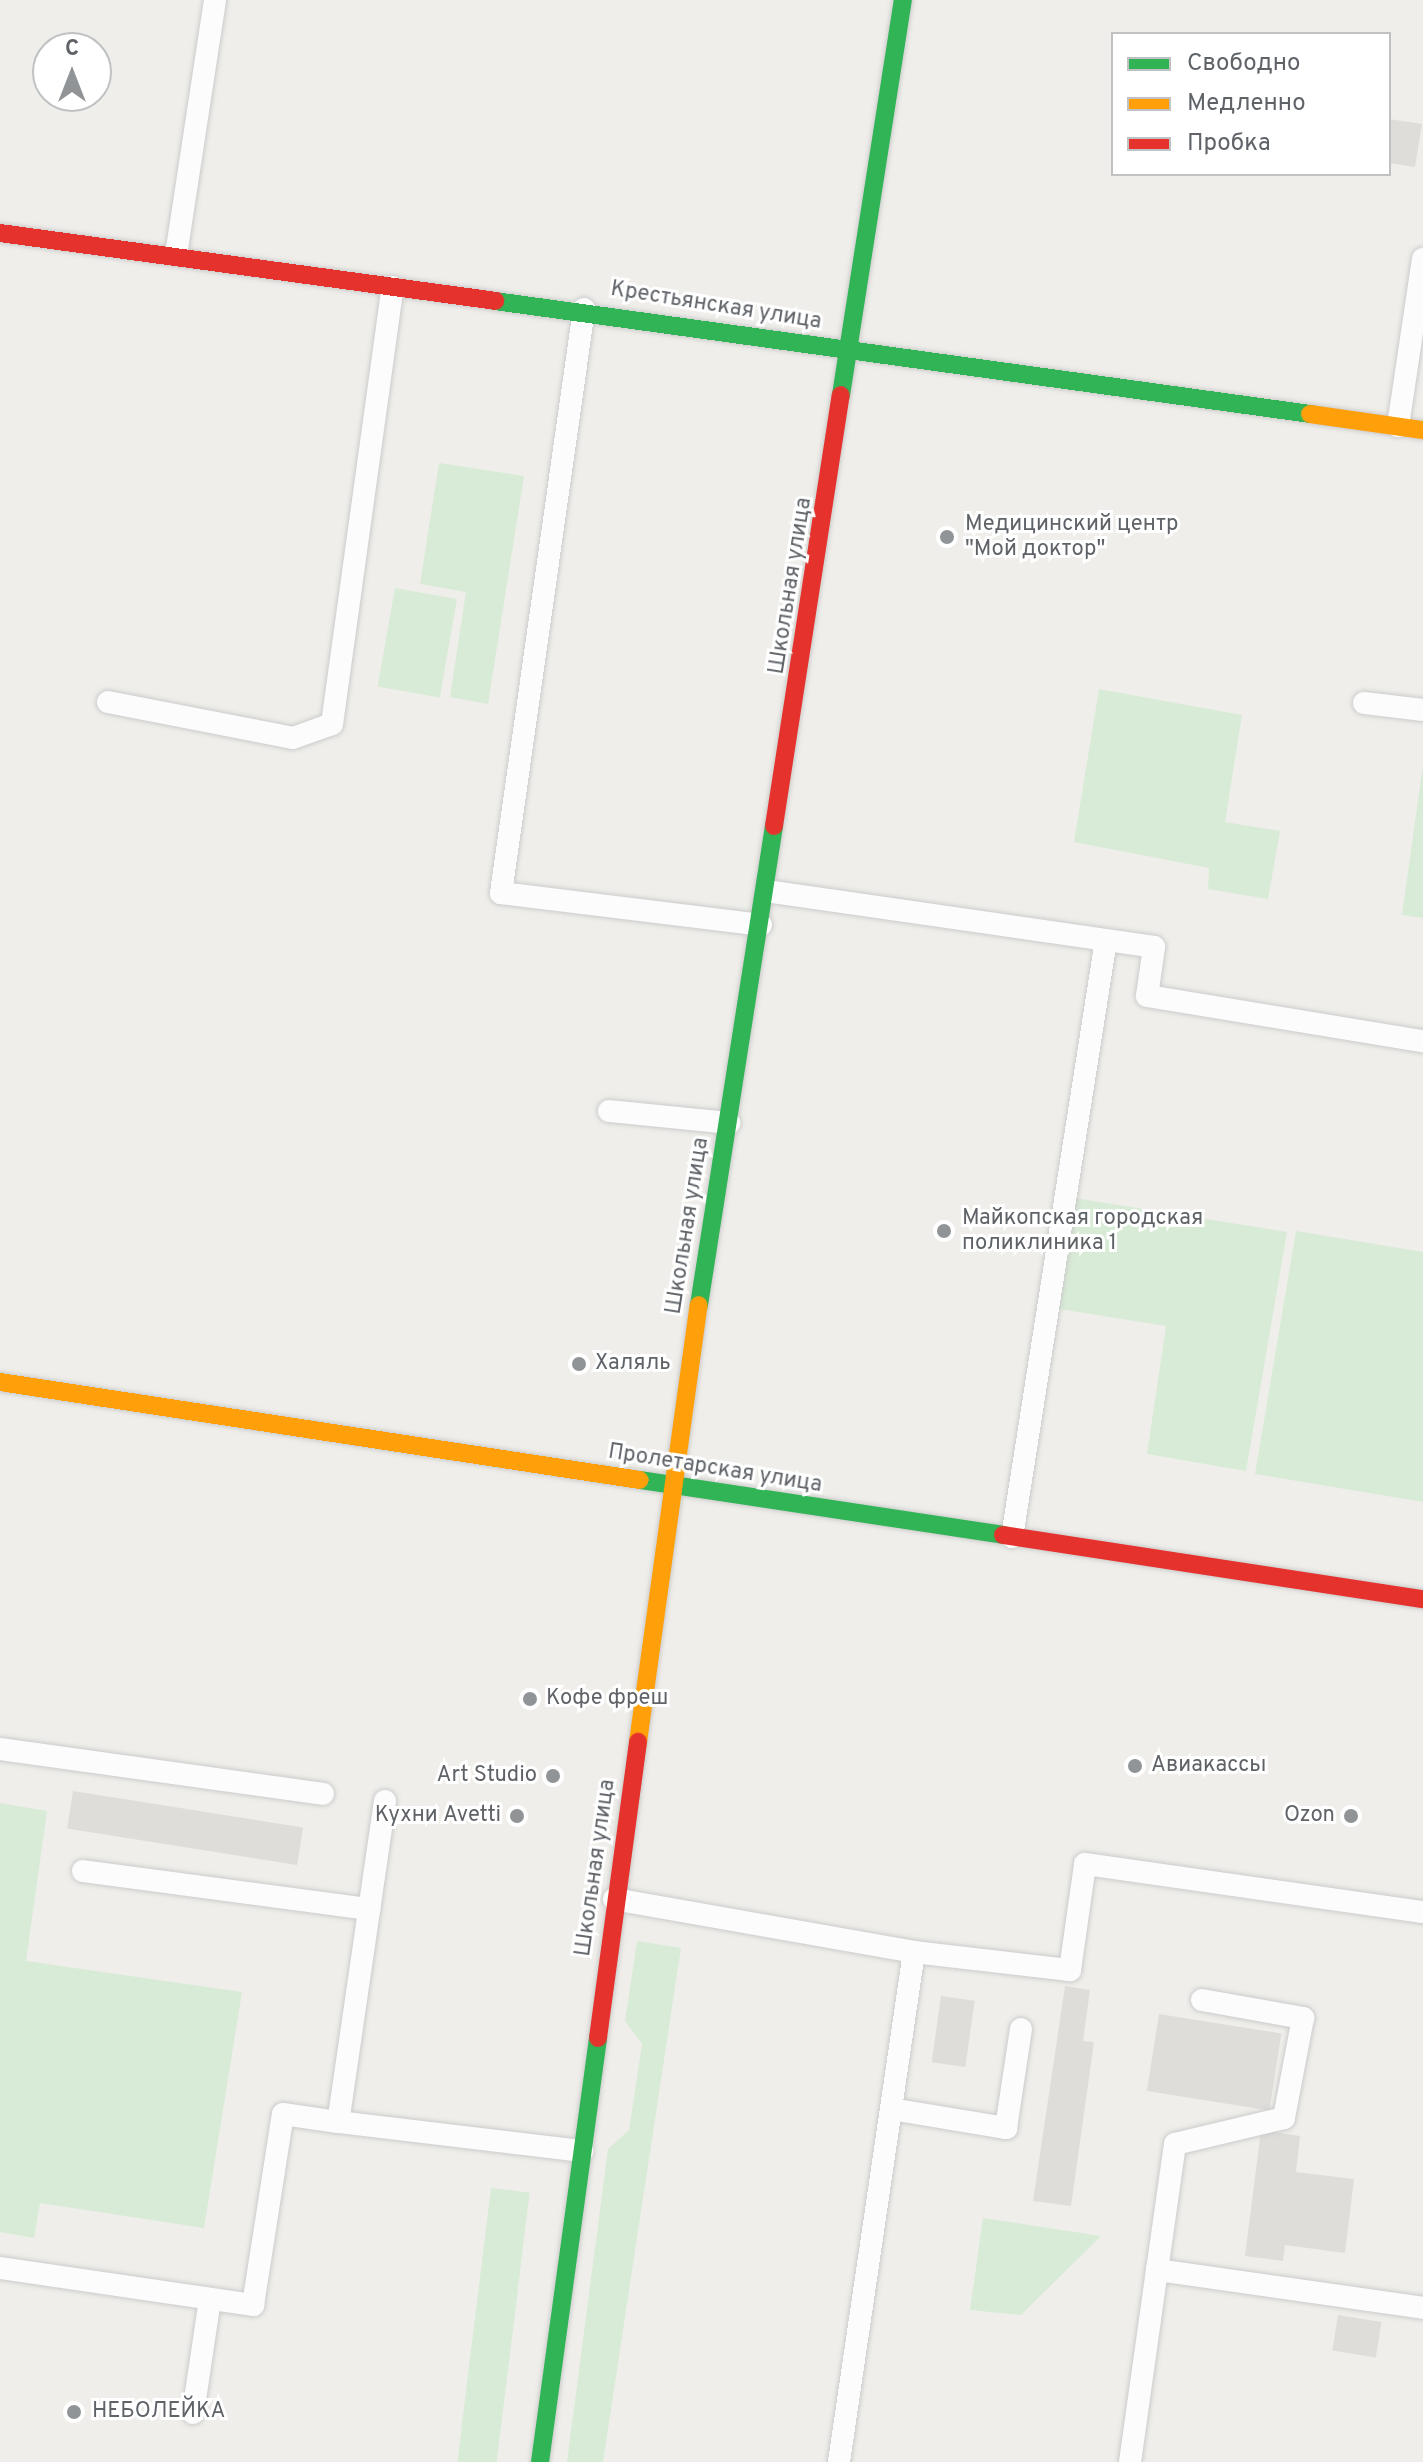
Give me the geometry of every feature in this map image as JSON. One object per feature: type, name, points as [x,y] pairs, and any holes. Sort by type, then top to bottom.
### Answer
[{"type":"street","name":"Школьная улица","points":[[540,2462],[614,1899],[673,1488],[853,351],[903,0]]},
{"type":"street","name":"Крестьянская улица","points":[[0,233],[393,287],[584,309],[853,351],[1423,430]]},
{"type":"street","name":"Пролетарская улица","points":[[0,1382],[673,1488],[1423,1599]]},
{"type":"lane","points":[[176,255],[215,0]]},
{"type":"lane","points":[[1398,426],[1423,259]]},
{"type":"lane","points":[[108,702],[293,738],[332,724],[393,287]]},
{"type":"lane","points":[[584,309],[501,893],[761,925]]},
{"type":"lane","points":[[1364,703],[1423,710]]},
{"type":"lane","points":[[766,891],[1154,947],[1147,996],[1423,1041]]},
{"type":"lane","points":[[1012,1537],[1106,940]]},
{"type":"lane","points":[[609,1111],[729,1123]]},
{"type":"lane","points":[[0,1749],[323,1794]]},
{"type":"lane","points":[[338,2122],[385,1801]]},
{"type":"lane","points":[[614,1899],[914,1952],[1070,1970],[1085,1864],[1423,1912]]},
{"type":"lane","points":[[83,1871],[369,1909]]},
{"type":"lane","points":[[845,2462],[839,2462],[914,1952]]},
{"type":"lane","points":[[1130,2462],[1175,2144],[1284,2118],[1303,2018],[1202,2000]]},
{"type":"lane","points":[[891,2109],[1006,2128],[1021,2029]]},
{"type":"lane","points":[[0,2268],[253,2305],[283,2114],[582,2151]]},
{"type":"lane","points":[[1157,2270],[1423,2308]]},
{"type":"lane","points":[[193,2413],[210,2299]]},
{"type":"shaded area","points":[[1391,119],[1422,124],[1415,167],[1391,163]]},
{"type":"shaded area","points":[[73,1791],[303,1827],[297,1865],[67,1829]]},
{"type":"shaded area","points":[[1065,1986],[1090,1990],[1083,2041],[1094,2042],[1071,2206],[1033,2201]]},
{"type":"shaded area","points":[[941,1996],[975,2001],[965,2067],[932,2062]]},
{"type":"shaded area","points":[[1159,2014],[1281,2033],[1269,2110],[1147,2091]]},
{"type":"shaded area","points":[[1261,2130],[1300,2136],[1296,2172],[1354,2179],[1345,2253],[1285,2245],[1283,2261],[1245,2256]]},
{"type":"shaded area","points":[[1338,2315],[1381,2322],[1376,2357],[1332,2351]]},
{"type":"green space","points":[[439,463],[524,476],[488,704],[450,697],[466,592],[420,584]]},
{"type":"green space","points":[[395,588],[457,599],[440,697],[378,686]]},
{"type":"green space","points":[[1099,689],[1242,715],[1225,822],[1280,831],[1268,899],[1208,889],[1209,868],[1074,842]]},
{"type":"green space","points":[[1423,765],[1423,918],[1402,915]]},
{"type":"green space","points":[[1068,1197],[1287,1232],[1246,1471],[1147,1454],[1166,1326],[1053,1308]]},
{"type":"green space","points":[[1296,1231],[1423,1252],[1423,1502],[1255,1474]]},
{"type":"green space","points":[[0,1803],[47,1811],[26,1961],[242,1992],[204,2228],[40,2203],[34,2238],[0,2232]]},
{"type":"green space","points":[[637,1941],[681,1948],[603,2462],[567,2462],[608,2149],[629,2130],[642,2044],[625,2021]]},
{"type":"green space","points":[[491,2188],[530,2193],[497,2462],[457,2462]]},
{"type":"green space","points":[[983,2218],[1101,2236],[1021,2315],[970,2310]]},
{"type":"traffic: fast","points":[[841,395],[903,0]]},
{"type":"traffic: fast","points":[[495,301],[1310,414]]},
{"type":"traffic: fast","points":[[699,1305],[774,826]]},
{"type":"traffic: fast","points":[[640,1480],[1003,1535]]},
{"type":"traffic: fast","points":[[540,2462],[598,2038]]},
{"type":"traffic: slow","points":[[1310,414],[1423,430]]},
{"type":"traffic: slow","points":[[638,1742],[699,1305]]},
{"type":"traffic: slow","points":[[0,1382],[640,1480]]},
{"type":"traffic: jam","points":[[0,233],[495,301]]},
{"type":"traffic: jam","points":[[774,826],[841,395]]},
{"type":"traffic: jam","points":[[1003,1535],[1423,1599]]},
{"type":"traffic: jam","points":[[598,2038],[638,1742]]},
{"type":"place","name":"Медицинский центр \"Мой доктор\"","points":[[947,537]]},
{"type":"place","name":"Майкопская городская поликлиника 1","points":[[944,1231]]},
{"type":"place","name":"Халяль","points":[[579,1364]]},
{"type":"place","name":"Кофе фреш","points":[[530,1699]]},
{"type":"place","name":"Авиакассы","points":[[1135,1766]]},
{"type":"place","name":"Art Studio","points":[[553,1776]]},
{"type":"place","name":"Кухни Avetti","points":[[517,1816]]},
{"type":"place","name":"Ozon","points":[[1351,1816]]},
{"type":"place","name":"НЕБОЛЕЙКА","points":[[74,2412]]}]
